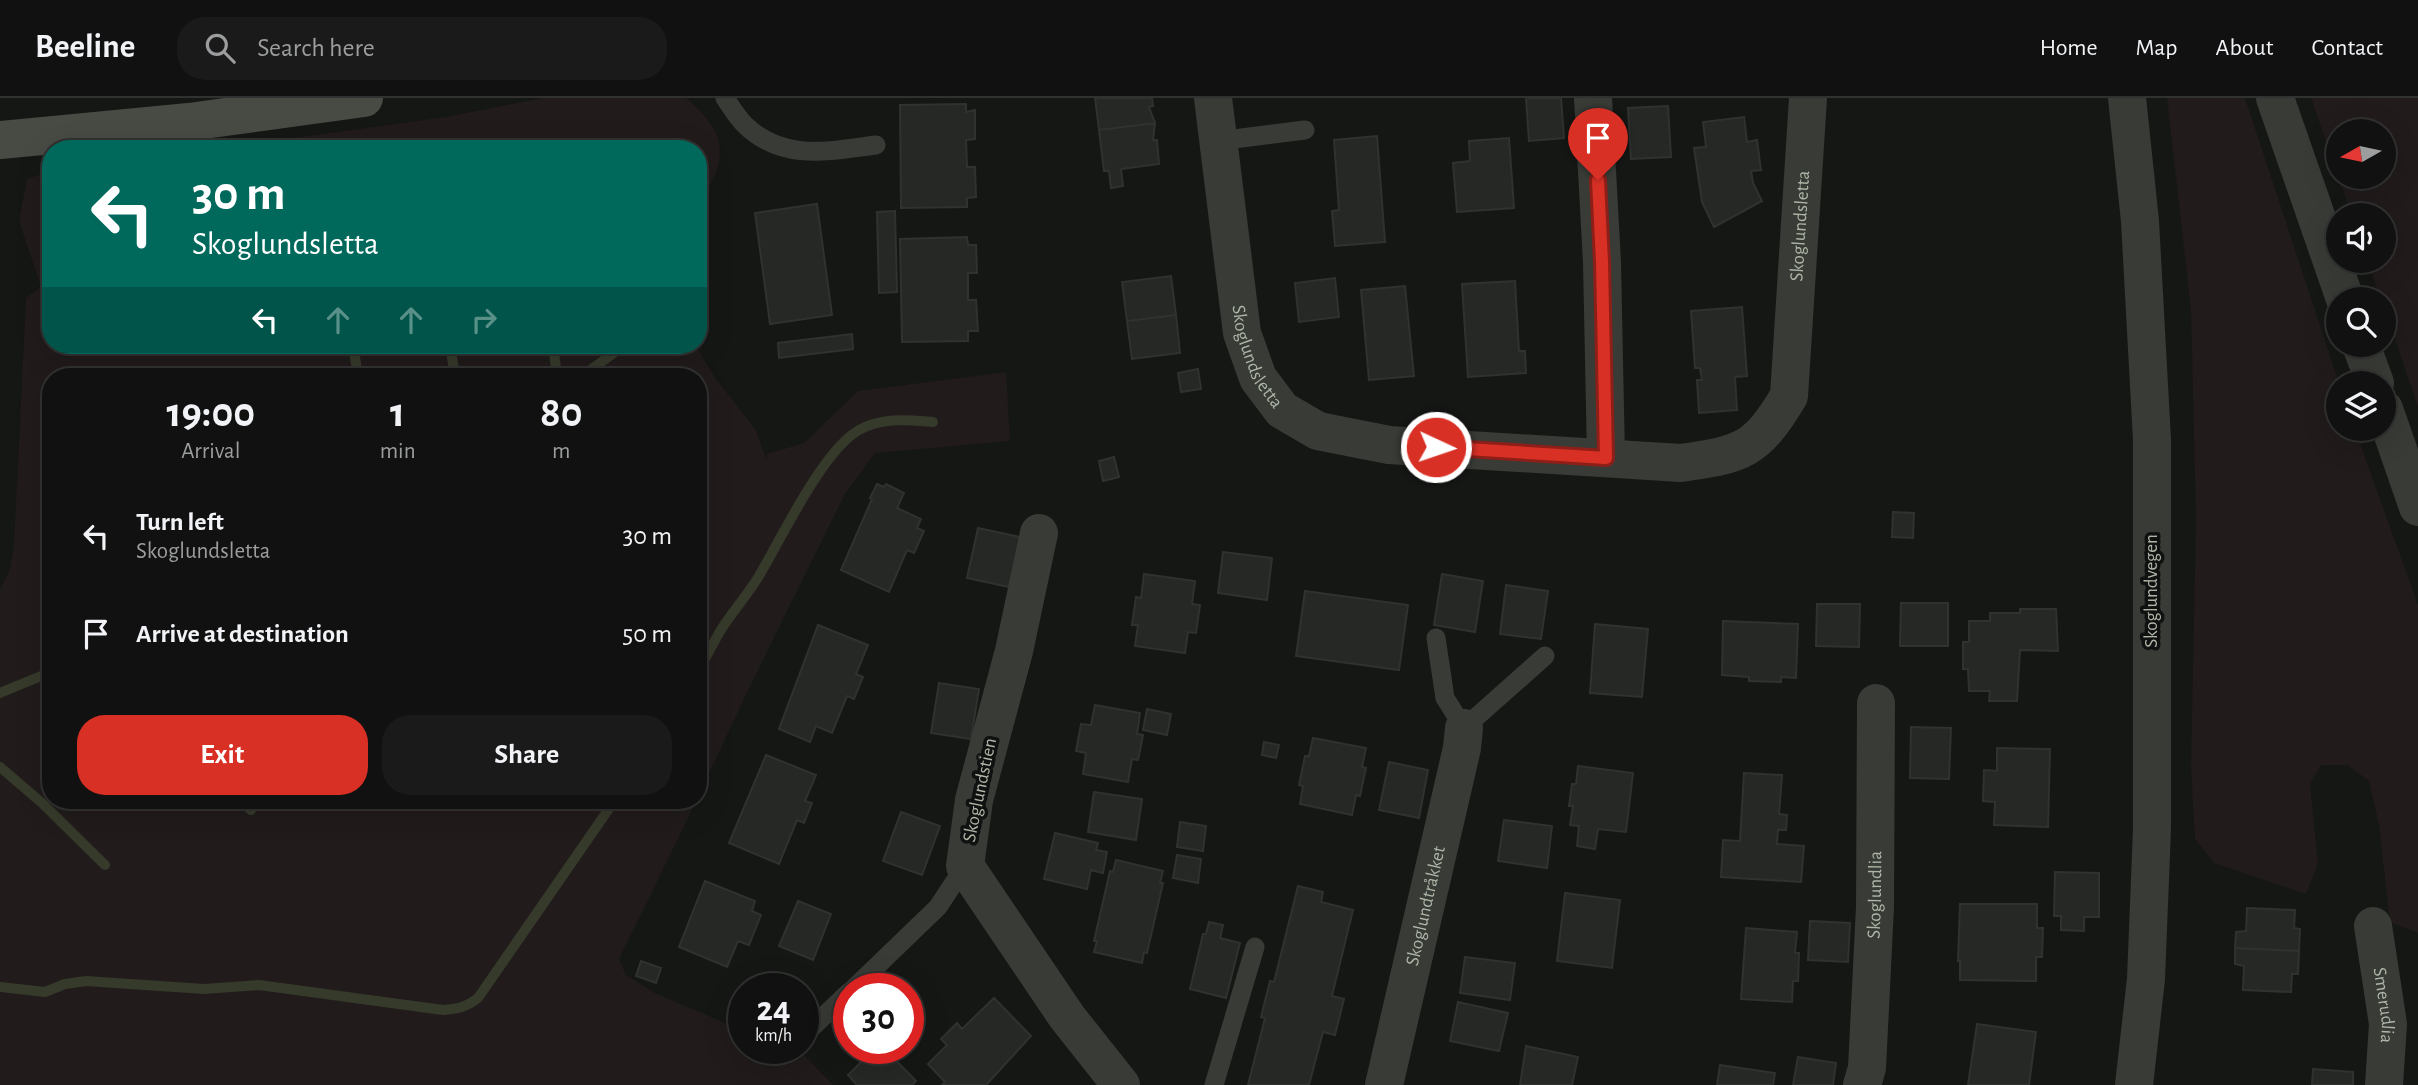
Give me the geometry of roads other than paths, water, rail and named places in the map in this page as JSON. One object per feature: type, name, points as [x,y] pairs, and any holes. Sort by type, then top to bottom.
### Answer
[{"type":"street","points":[[0,139],[190,110],[364,98]]},
{"type":"street","name":"Skoglundsletta","points":[[1213,98],[1242,332],[1258,378],[1282,410],[1318,431],[1389,445],[1681,463],[1720,457],[1752,445],[1772,426],[1790,396],[1808,98]]},
{"type":"street","points":[[1593,98],[1602,262],[1606,458]]},
{"type":"street","name":"Skoglundvegen","points":[[2127,98],[2141,234],[2152,440],[2152,829],[2146,979],[2134,1085]]},
{"type":"street","points":[[2275,98],[2342,287]]},
{"type":"street","points":[[2395,441],[2418,507]]},
{"type":"street","name":"Skoglundstien","points":[[1039,533],[1014,651],[974,800],[965,866],[1067,1017],[1121,1085]]},
{"type":"street","name":"Skoglundlia","points":[[1862,1085],[1867,1068],[1875,907],[1876,704]]},
{"type":"street","name":"Skoglundtråkket","points":[[1384,1085],[1462,748],[1464,728]]},
{"type":"street","name":"Smerudlia","points":[[2373,926],[2388,1024],[2384,1085]]},
{"type":"lane","points":[[725,98],[745,125],[775,146],[810,153],[876,145]]},
{"type":"lane","points":[[1218,141],[1306,130]]},
{"type":"lane","points":[[1436,638],[1445,698],[1464,728],[1545,656]]},
{"type":"lane","points":[[869,973],[937,907],[965,866]]},
{"type":"lane","points":[[1214,1085],[1255,947]]},
{"type":"lane","points":[[819,1021],[833,1007]]},
{"type":"waterway","points":[[354,354],[357,368]]},
{"type":"waterway","points":[[451,354],[454,368]]},
{"type":"waterway","points":[[554,354],[556,368]]},
{"type":"waterway","points":[[593,368],[613,354]]},
{"type":"waterway","points":[[707,655],[759,576],[817,475],[845,440],[859,430],[877,423],[895,420],[933,422]]},
{"type":"waterway","points":[[0,693],[42,676]]},
{"type":"waterway","points":[[0,767],[42,803]]},
{"type":"waterway","points":[[48,809],[105,865]]},
{"type":"waterway","points":[[0,987],[45,992],[65,984],[86,981],[204,989],[259,985],[443,1010],[462,1007],[478,998],[609,809]]}]
